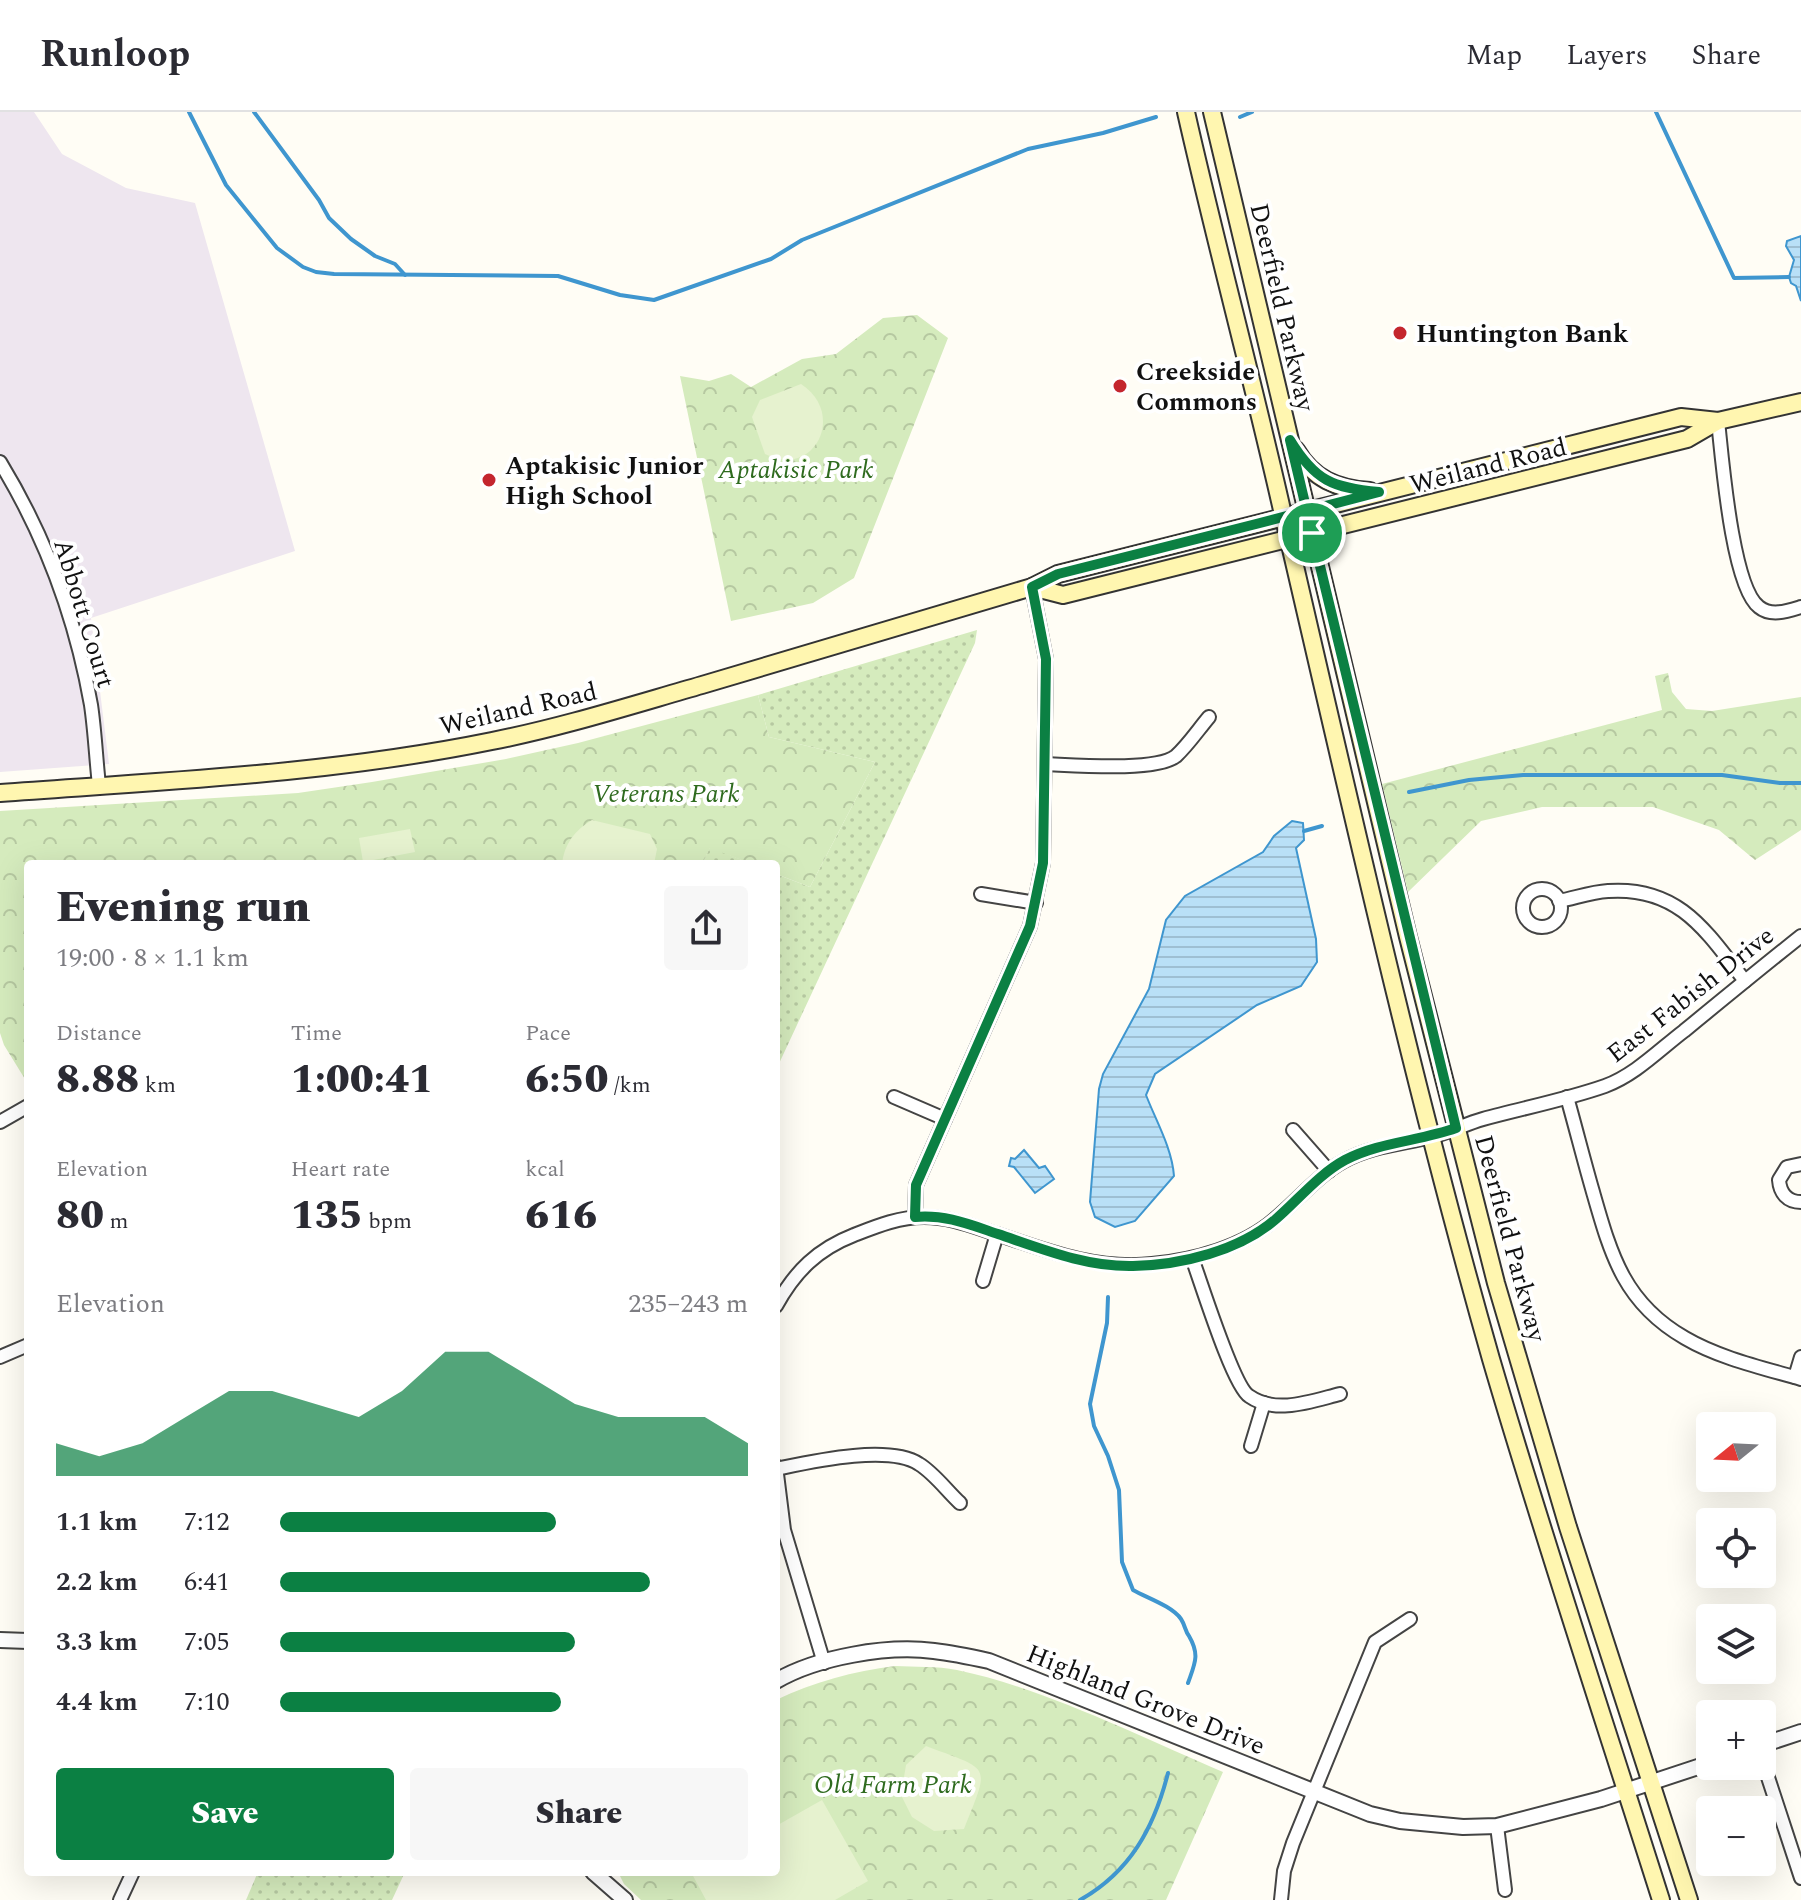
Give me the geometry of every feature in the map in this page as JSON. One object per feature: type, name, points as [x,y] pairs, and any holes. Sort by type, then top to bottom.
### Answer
[{"type":"main road","name":"Deerfield Parkway","points":[[1186,112],[1284,516],[1348,801],[1432,1137],[1490,1355],[1555,1572],[1661,1900]]},
{"type":"main road","name":"Deerfield Parkway","points":[[1212,112],[1306,511],[1496,1283],[1541,1437],[1689,1900]]},
{"type":"main road","name":"Weiland Road","points":[[1032,587],[1063,595],[1687,439],[1718,421],[1801,402]]},
{"type":"main road","name":"Weiland Road","points":[[0,793],[297,771],[405,757],[492,741],[571,723],[1032,587],[1058,574],[1681,417],[1718,421]]},
{"type":"main road","points":[[1290,440],[1313,472],[1323,480],[1356,490],[1379,492]]},
{"type":"street","points":[[1718,421],[1730,521],[1746,587],[1759,608],[1786,612],[1801,607]]},
{"type":"street","name":"Abbott Court","points":[[0,462],[36,530],[74,632],[91,708],[99,785]]},
{"type":"street","points":[[915,1217],[916,1185],[1030,926],[1036,903],[1043,863],[1046,659],[1032,587]]},
{"type":"street","points":[[1045,764],[1160,763],[1175,757],[1209,717]]},
{"type":"street","points":[[1559,901],[1606,891],[1636,891],[1670,901],[1704,929],[1745,981]]},
{"type":"street","points":[[981,894],[1036,903]]},
{"type":"street","name":"East Fabish Drive","points":[[780,1299],[806,1262],[823,1250],[879,1225],[915,1217],[955,1219],[1075,1260],[1132,1266],[1192,1258],[1250,1237],[1272,1222],[1329,1171],[1364,1152],[1432,1137],[1622,1079],[1801,936]]},
{"type":"street","points":[[894,1097],[945,1119]]},
{"type":"street","points":[[1567,1097],[1609,1250],[1617,1268],[1640,1301],[1667,1326],[1704,1348],[1798,1378],[1801,1357]]},
{"type":"street","points":[[0,1122],[24,1108]]},
{"type":"street","points":[[1293,1130],[1329,1171]]},
{"type":"street","points":[[1801,1164],[1787,1167],[1779,1180],[1783,1194],[1788,1199],[1801,1202]]},
{"type":"street","points":[[983,1281],[997,1234]]},
{"type":"street","points":[[1192,1258],[1235,1374],[1246,1395],[1264,1403],[1290,1406],[1340,1394]]},
{"type":"street","points":[[0,1357],[24,1347]]},
{"type":"street","points":[[1251,1446],[1264,1403]]},
{"type":"street","points":[[780,1467],[845,1456],[902,1457],[919,1464],[960,1503]]},
{"type":"street","points":[[780,1499],[784,1530],[824,1663]]},
{"type":"street","points":[[1281,1900],[1284,1871],[1293,1843],[1375,1642],[1410,1619]]},
{"type":"street","points":[[0,1640],[24,1641]]},
{"type":"street","name":"Highland Grove Drive","points":[[780,1680],[824,1663],[882,1651],[931,1650],[989,1661],[1314,1794],[1400,1821],[1463,1827],[1497,1826],[1530,1819],[1696,1768]]},
{"type":"street","points":[[1776,1740],[1801,1732]]},
{"type":"street","points":[[1769,1780],[1801,1878]]},
{"type":"street","points":[[1497,1826],[1505,1890]]},
{"type":"street","points":[[120,1900],[131,1876]]},
{"type":"street","points":[[598,1876],[625,1900]]},
{"type":"shaded area","points":[[0,112],[34,112],[62,154],[126,188],[195,203],[295,551],[91,618],[109,764],[0,772]]},
{"type":"green space","name":"Aptakisic Park","points":[[917,315],[948,338],[854,578],[813,603],[731,621],[680,376],[709,381],[731,374],[751,387],[802,359],[836,354],[883,318]]},
{"type":"green space","points":[[801,384],[815,397],[822,411],[823,426],[819,440],[810,451],[798,458],[783,459],[765,454],[752,417],[760,400]]},
{"type":"green space","points":[[977,630],[975,643],[780,1061],[780,876],[810,887],[875,762],[769,737],[758,695]]},
{"type":"green space","points":[[1668,673],[1672,692],[1686,709],[1712,711],[1801,697],[1801,830],[1755,860],[1719,830],[1653,807],[1542,807],[1481,821],[1408,892],[1382,784],[1662,710],[1655,676]]},
{"type":"green space","name":"Veterans Park","points":[[758,695],[769,737],[875,762],[810,887],[780,876],[780,860],[742,860],[710,848],[704,860],[24,860],[24,1078],[4,1045],[0,1033],[0,811],[298,793],[506,759]]},
{"type":"green space","points":[[592,820],[650,834],[657,849],[655,860],[563,860],[571,838]]},
{"type":"green space","points":[[410,829],[415,852],[363,860],[359,838]]},
{"type":"green space","points":[[710,847],[742,860],[704,860]]},
{"type":"green space","name":"Old Farm Park","points":[[895,1666],[934,1667],[990,1678],[1058,1701],[1223,1772],[1166,1900],[641,1900],[624,1884],[620,1876],[780,1876],[780,1698],[834,1678]]},
{"type":"green space","points":[[926,1746],[963,1760],[980,1772],[978,1792],[964,1829],[934,1831],[912,1817],[901,1795],[906,1765]]},
{"type":"green space","points":[[822,1800],[868,1881],[835,1900],[706,1900],[693,1876],[780,1876],[780,1824]]},
{"type":"green space","points":[[256,1876],[403,1876],[392,1900],[246,1900]]},
{"type":"water","points":[[1801,236],[1801,301],[1789,277],[1794,260],[1786,246],[1787,241]]},
{"type":"water","points":[[1292,821],[1303,823],[1304,840],[1296,848],[1316,939],[1317,962],[1301,986],[1257,1005],[1155,1074],[1146,1095],[1167,1145],[1174,1176],[1135,1221],[1115,1227],[1095,1217],[1090,1202],[1099,1089],[1103,1074],[1149,989],[1166,920],[1185,896],[1263,852],[1274,836]]},
{"type":"water","points":[[1024,1150],[1039,1168],[1045,1166],[1054,1179],[1035,1193],[1014,1167],[1009,1166],[1011,1158],[1015,1159]]},
{"type":"waterway","points":[[189,112],[226,185],[277,248],[303,267],[334,274],[558,276],[620,295],[654,300],[771,259],[802,240],[1028,149],[1103,133],[1156,117]]},
{"type":"waterway","points":[[254,112],[329,218],[351,239],[375,256],[395,264],[405,275]]},
{"type":"waterway","points":[[1240,117],[1252,112]]},
{"type":"waterway","points":[[1656,112],[1734,278],[1789,277]]},
{"type":"waterway","points":[[1409,792],[1469,780],[1523,775],[1722,775],[1801,783]]},
{"type":"waterway","points":[[1304,831],[1322,826]]},
{"type":"waterway","points":[[1108,1297],[1107,1323],[1090,1404],[1094,1426],[1119,1490],[1122,1562],[1133,1590],[1166,1606],[1182,1621],[1195,1654],[1188,1683]]},
{"type":"waterway","points":[[1080,1900],[1113,1876],[1138,1847],[1155,1812],[1168,1773]]},
{"type":"place","name":"Huntington Bank","points":[[1400,333]]},
{"type":"place","name":"Creekside Commons","points":[[1120,386]]},
{"type":"place","name":"Aptakisic Junior High School","points":[[489,480]]},
{"type":"route","points":[[1312,533],[1306,511],[1290,440],[1313,472],[1323,480],[1356,490],[1379,492],[1326,506],[1306,511],[1284,516],[1256,524],[1058,574],[1032,587],[1046,659],[1043,863],[1036,903],[1030,926],[916,1185],[915,1217],[955,1219],[1075,1260],[1132,1266],[1192,1258],[1250,1237],[1345,1160],[1364,1152],[1432,1137],[1456,1128],[1312,533]]}]
